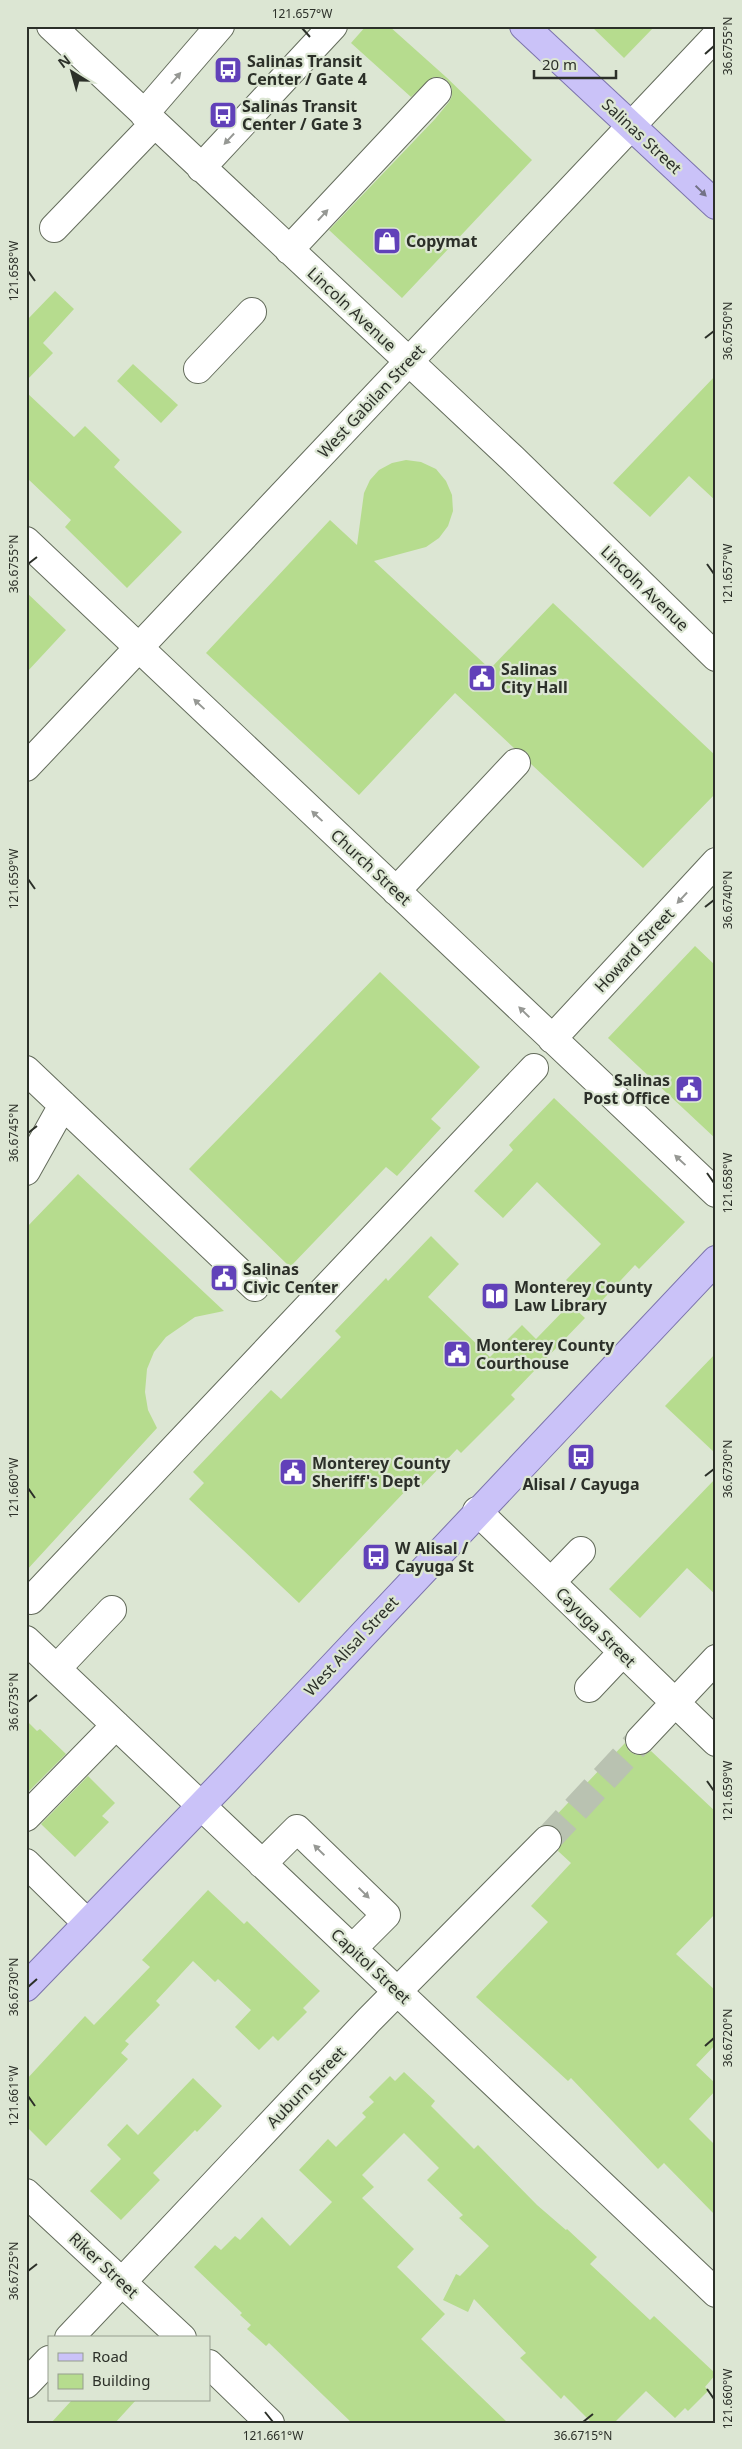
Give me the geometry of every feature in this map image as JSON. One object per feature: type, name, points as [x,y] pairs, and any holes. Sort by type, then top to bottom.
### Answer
[{"type":"main road","name":"Salinas Street","points":[[524,26],[716,205]]},
{"type":"main road","name":"West Alisal Street","points":[[26,1987],[201,1805],[716,1260]]},
{"type":"street","name":"Lincoln Avenue","points":[[51,26],[513,459],[716,657]]},
{"type":"street","points":[[54,228],[149,119],[220,26]]},
{"type":"street","points":[[201,168],[333,26]]},
{"type":"street","name":"West Gabilan Street","points":[[26,767],[716,36]]},
{"type":"street","points":[[289,250],[437,92]]},
{"type":"street","points":[[198,369],[252,312]]},
{"type":"street","name":"Church Street","points":[[26,541],[716,1193]]},
{"type":"street","points":[[396,891],[516,763]]},
{"type":"street","name":"Howard Street","points":[[552,1038],[716,862]]},
{"type":"street","points":[[31,1600],[534,1068]]},
{"type":"street","points":[[26,1070],[255,1288]]},
{"type":"street","points":[[26,1171],[63,1105]]},
{"type":"street","name":"Cayuga Street","points":[[477,1511],[556,1577],[622,1653],[716,1742]]},
{"type":"street","points":[[556,1577],[581,1551]]},
{"type":"street","points":[[57,1668],[112,1610]]},
{"type":"street","name":"Capitol Street","points":[[26,1640],[716,2293]]},
{"type":"street","points":[[589,1688],[622,1653]]},
{"type":"street","points":[[640,1740],[716,1659]]},
{"type":"street","points":[[26,1817],[116,1725]]},
{"type":"street","points":[[262,1864],[297,1829],[386,1915],[353,1948]]},
{"type":"street","name":"Auburn Street","points":[[71,2336],[398,1991],[547,1840]]},
{"type":"street","points":[[26,1864],[87,1923]]},
{"type":"street","name":"Riker Street","points":[[26,2192],[180,2336]]},
{"type":"street","points":[[26,2384],[48,2361]]},
{"type":"street","points":[[210,2365],[270,2423]]},
{"type":"building","points":[[366,26],[389,26],[446,77],[532,160],[402,298],[329,230],[435,119],[449,102],[452,96],[452,88],[447,80],[441,77],[433,77],[411,97],[351,43]]},
{"type":"building","points":[[591,26],[655,26],[624,58]]},
{"type":"building","points":[[55,291],[74,309],[43,343],[53,353],[26,381],[26,321]]},
{"type":"building","points":[[133,364],[178,405],[161,423],[117,381]]},
{"type":"building","points":[[716,375],[716,501],[689,476],[650,517],[613,483]]},
{"type":"building","points":[[26,392],[74,437],[85,426],[120,460],[114,467],[182,532],[127,588],[65,527],[71,520],[26,477]]},
{"type":"building","points":[[406,460],[421,462],[436,469],[446,481],[452,495],[453,511],[448,526],[439,538],[426,547],[374,561],[490,669],[553,603],[716,756],[716,793],[643,868],[531,764],[527,752],[514,748],[455,693],[359,795],[206,653],[330,520],[357,545],[364,493],[370,480],[379,470],[392,463]]},
{"type":"building","points":[[26,592],[66,630],[26,673]]},
{"type":"building","name":"Salinas Post Office","points":[[695,946],[716,966],[716,1139],[608,1038]]},
{"type":"building","points":[[380,972],[480,1067],[431,1119],[441,1128],[397,1176],[386,1167],[290,1267],[189,1169]]},
{"type":"building","points":[[554,1098],[685,1222],[639,1269],[635,1265],[595,1308],[566,1280],[601,1244],[537,1182],[503,1218],[474,1191],[513,1150],[509,1145]]},
{"type":"building","points":[[78,1174],[224,1311],[195,1317],[166,1337],[154,1352],[147,1369],[145,1392],[148,1410],[157,1428],[26,1571],[26,1228]]},
{"type":"building","points":[[431,1236],[459,1264],[428,1297],[490,1357],[522,1325],[536,1339],[570,1304],[585,1318],[511,1395],[515,1399],[461,1453],[457,1449],[418,1490],[412,1484],[299,1603],[189,1499],[204,1483],[193,1472],[271,1390],[281,1399],[341,1337],[335,1331],[386,1278],[388,1281]]},
{"type":"building","points":[[716,1353],[716,1454],[665,1406]]},
{"type":"building","points":[[716,1478],[716,1595],[687,1568],[640,1618],[609,1589]]},
{"type":"building","points":[[26,1720],[37,1731],[40,1729],[66,1754],[26,1794]]},
{"type":"building","points":[[625,1743],[629,1751],[636,1755],[644,1755],[651,1751],[716,1812],[716,1913],[676,1954],[716,1991],[716,2044],[696,2065],[716,2084],[716,2090],[689,2119],[716,2146],[716,2216],[664,2163],[658,2169],[571,2078],[568,2081],[476,1997],[548,1922],[531,1906],[571,1863],[558,1851],[562,1843],[562,1836],[558,1829],[547,1825]]},
{"type":"building","points":[[88,1776],[115,1803],[102,1816],[109,1822],[75,1857],[41,1824]]},
{"type":"building","points":[[208,1890],[244,1924],[247,1921],[320,1991],[303,2008],[307,2012],[278,2041],[273,2036],[259,2050],[235,2027],[251,2010],[218,1979],[215,1982],[193,1961],[156,2001],[160,2005],[125,2041],[129,2044],[121,2053],[128,2059],[46,2146],[26,2126],[26,2080],[85,2016],[94,2025],[150,1967],[142,1960]]},
{"type":"building","points":[[404,2072],[435,2101],[431,2106],[474,2149],[478,2145],[537,2205],[567,2229],[597,2257],[590,2264],[650,2320],[654,2316],[716,2374],[705,2387],[709,2390],[688,2411],[685,2408],[675,2418],[646,2391],[614,2423],[592,2423],[564,2395],[561,2399],[520,2358],[526,2353],[474,2299],[468,2312],[443,2300],[456,2274],[460,2276],[489,2246],[459,2218],[463,2215],[427,2180],[439,2168],[404,2133],[362,2175],[374,2187],[362,2198],[414,2249],[397,2267],[445,2314],[421,2339],[508,2423],[352,2423],[269,2343],[266,2346],[247,2329],[251,2325],[240,2315],[242,2313],[194,2267],[215,2245],[221,2250],[235,2236],[240,2240],[262,2217],[290,2246],[332,2202],[299,2170],[328,2139],[336,2147],[366,2117],[362,2113],[374,2102],[369,2097],[390,2076],[395,2081]]},
{"type":"building","points":[[193,2078],[222,2106],[197,2132],[195,2130],[153,2173],[160,2180],[121,2220],[90,2191],[121,2159],[107,2145],[127,2124],[138,2135]]},
{"type":"building","points":[[70,2402],[134,2402],[115,2423],[51,2423]]},
{"type":"tunnel","points":[[547,1840],[640,1740]]},
{"type":"place","name":"Salinas Transit Center / Gate 4","points":[[228,70]]},
{"type":"place","name":"Salinas Transit Center / Gate 3","points":[[223,115]]},
{"type":"place","name":"Copymat","points":[[387,241]]},
{"type":"place","name":"Salinas City Hall","points":[[482,678]]},
{"type":"place","name":"Salinas Post Office","points":[[689,1089]]},
{"type":"place","name":"Salinas Civic Center","points":[[224,1278]]},
{"type":"place","name":"Monterey County Law Library","points":[[495,1296]]},
{"type":"place","name":"Monterey County Courthouse","points":[[457,1354]]},
{"type":"place","name":"Alisal / Cayuga","points":[[581,1457]]},
{"type":"place","name":"Monterey County Sheriff's Dept","points":[[293,1472]]},
{"type":"place","name":"W Alisal / Cayuga St","points":[[376,1557]]}]
